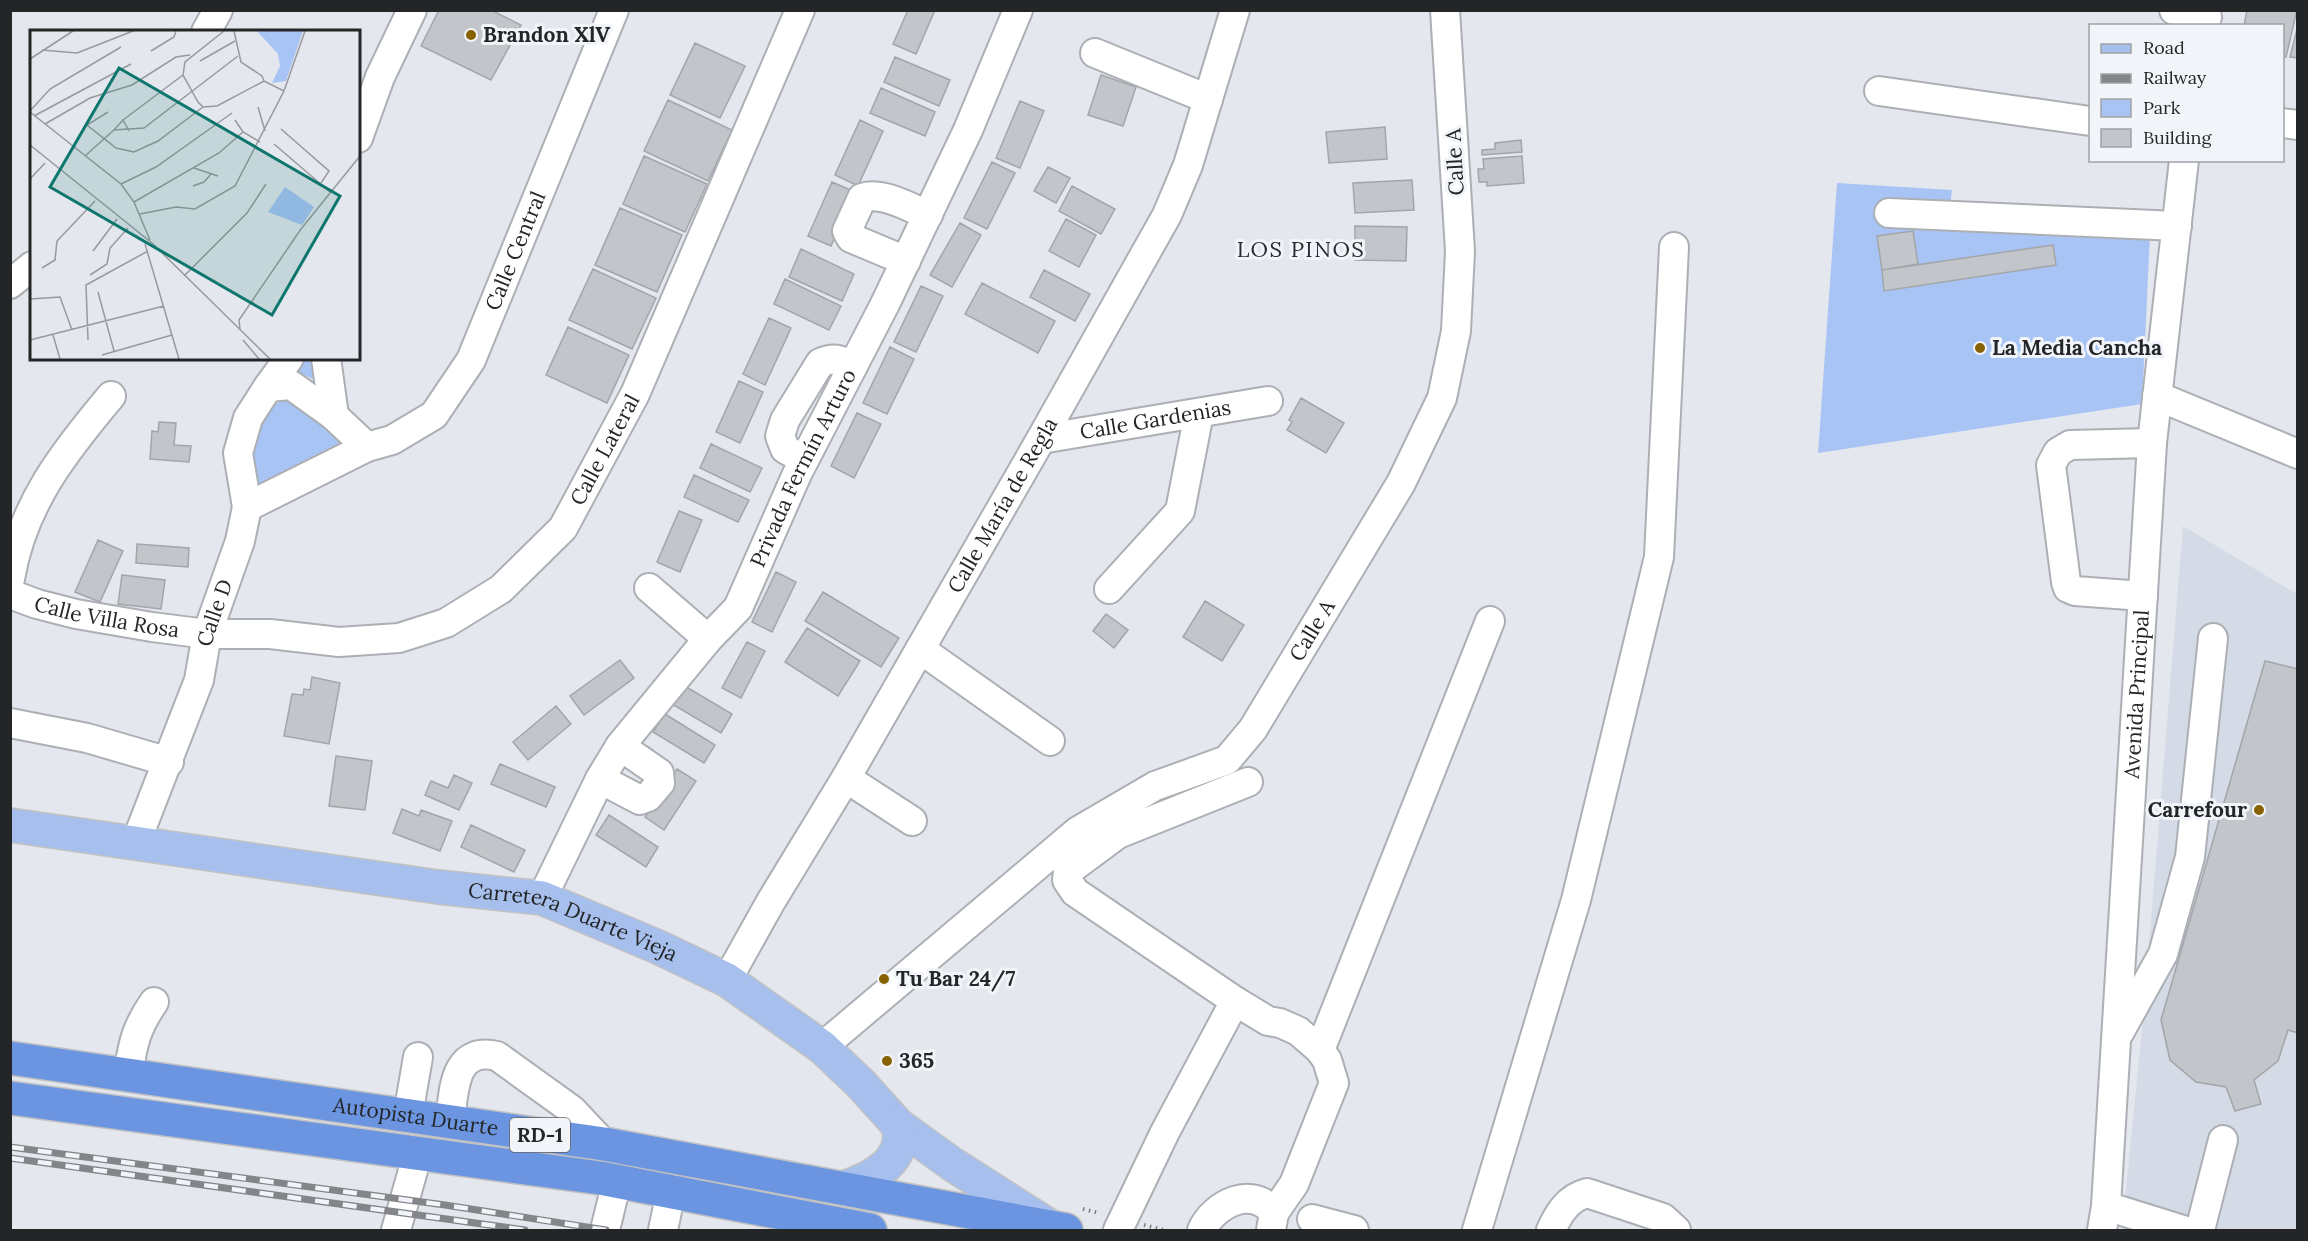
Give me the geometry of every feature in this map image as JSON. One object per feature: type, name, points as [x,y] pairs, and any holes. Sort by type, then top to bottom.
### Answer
[{"type":"highway","name":"Autopista Duarte","points":[[10,1058],[604,1144],[1058,1228]]},
{"type":"highway","name":"Autopista Duarte","points":[[10,1098],[617,1181],[671,1192],[793,1223],[870,1230]]},
{"type":"main road","name":"Carretera Duarte Vieja","points":[[10,825],[438,887],[542,898],[658,947],[727,980],[822,1047],[861,1084],[898,1125],[952,1164],[1058,1228]]},
{"type":"main road","points":[[844,1188],[858,1183],[890,1162],[900,1148],[901,1136],[898,1125]]},
{"type":"street","points":[[207,30],[218,10]]},
{"type":"street","points":[[360,132],[380,77],[412,10]]},
{"type":"street","name":"Calle Central","points":[[367,447],[392,440],[434,416],[471,360],[614,10]]},
{"type":"street","name":"Calle Lateral","points":[[207,634],[270,634],[339,642],[399,638],[446,623],[501,589],[563,528],[635,394],[800,10]]},
{"type":"street","name":"Privada Fermín Arturo","points":[[542,898],[600,778],[620,746],[708,639],[738,608],[804,460],[906,261],[968,130],[1018,10]]},
{"type":"street","name":"Calle María de Regla","points":[[727,980],[1041,439],[1167,215],[1188,165],[1235,10]]},
{"type":"street","name":"Calle A","points":[[822,1047],[1078,831],[1155,786],[1227,760],[1253,729],[1278,688],[1401,483],[1442,398],[1456,331],[1460,251],[1445,10]]},
{"type":"street","points":[[2174,10],[2206,18]]},
{"type":"street","points":[[1095,53],[1208,99]]},
{"type":"street","points":[[1879,91],[2089,121]]},
{"type":"street","name":"Avenida Principal","points":[[2104,1218],[2152,443],[2184,162]]},
{"type":"street","points":[[906,261],[851,238],[847,231],[854,214],[862,198],[869,195],[886,198],[927,215]]},
{"type":"street","points":[[1889,213],[2177,225]]},
{"type":"street","points":[[1477,1230],[1576,900],[1659,558],[1674,247]]},
{"type":"street","points":[[10,284],[30,268]]},
{"type":"street","points":[[268,387],[291,385],[334,416],[367,447],[247,507],[238,453],[248,418],[268,387],[288,360]]},
{"type":"street","points":[[326,360],[334,416]]},
{"type":"street","name":"Calle Villa Rosa","points":[[10,579],[14,558],[32,506],[69,445],[111,396]]},
{"type":"street","points":[[2157,396],[2298,454]]},
{"type":"street","name":"Calle Gardenias","points":[[1041,439],[1268,401]]},
{"type":"street","points":[[1109,589],[1180,511],[1199,413]]},
{"type":"street","points":[[2143,596],[2075,591],[2068,588],[2051,465],[2058,452],[2070,446],[2152,443]]},
{"type":"street","name":"Calle D","points":[[136,842],[199,680],[207,634],[240,541],[247,507]]},
{"type":"street","points":[[649,588],[708,639]]},
{"type":"street","name":"Calle Villa Rosa","points":[[10,594],[76,614],[207,634]]},
{"type":"street","points":[[1320,1050],[1490,621]]},
{"type":"street","points":[[2115,1040],[2163,954],[2190,857],[2213,639]]},
{"type":"street","points":[[920,649],[1050,741]]},
{"type":"street","points":[[10,723],[87,738],[169,762]]},
{"type":"street","points":[[600,778],[640,800],[648,797],[660,783],[659,773],[620,746]]},
{"type":"street","points":[[846,778],[912,821]]},
{"type":"street","points":[[1248,782],[1118,834],[1068,871],[1067,880],[1074,892],[1235,1001],[1268,1021],[1280,1023],[1298,1031],[1320,1050],[1327,1060],[1334,1083],[1294,1184],[1273,1222]]},
{"type":"street","points":[[1118,1230],[1165,1132],[1235,1001]]},
{"type":"street","points":[[128,1074],[133,1043],[140,1022],[154,1002]]},
{"type":"street","points":[[450,1121],[456,1075],[465,1063],[485,1053],[497,1056],[572,1110],[604,1144]]},
{"type":"street","points":[[408,1115],[418,1057]]},
{"type":"street","points":[[2200,1230],[2223,1140]]},
{"type":"street","points":[[396,1230],[418,1153]]},
{"type":"street","points":[[605,1230],[617,1181]]},
{"type":"street","points":[[663,1230],[671,1192]]},
{"type":"street","points":[[1556,1229],[1557,1216],[1574,1197],[1587,1193],[1663,1218],[1676,1230]]},
{"type":"street","points":[[1202,1230],[1213,1212],[1234,1200],[1259,1200],[1269,1206],[1273,1222]]},
{"type":"street","points":[[2104,1218],[2172,1229]]},
{"type":"street","points":[[1312,1219],[1354,1230]]},
{"type":"shaded area","points":[[2183,526],[2297,594],[2297,1230],[2122,1230],[2143,1020]]},
{"type":"green space","points":[[1837,183],[1952,190],[1950,207],[2151,213],[2142,404],[1818,453]]},
{"type":"green space","points":[[299,360],[320,360],[321,383],[294,370]]},
{"type":"green space","points":[[283,398],[319,421],[346,443],[259,491],[248,447],[259,419]]},
{"type":"building","name":"Brandon XlV","points":[[439,10],[491,10],[521,25],[491,80],[421,46]]},
{"type":"building","points":[[908,10],[935,10],[916,54],[893,44]]},
{"type":"building","points":[[2247,10],[2297,10],[2286,57],[2284,56],[2284,24],[2244,24]]},
{"type":"building","points":[[2298,25],[2298,58],[2290,57]]},
{"type":"building","points":[[695,43],[745,66],[720,118],[670,95]]},
{"type":"building","points":[[895,57],[950,80],[939,106],[884,82]]},
{"type":"building","points":[[1101,75],[1136,87],[1123,126],[1088,115]]},
{"type":"building","points":[[881,88],[935,112],[925,136],[870,113]]},
{"type":"building","points":[[668,100],[732,130],[708,181],[644,151]]},
{"type":"building","points":[[1020,101],[1044,111],[1020,168],[996,158]]},
{"type":"building","points":[[860,120],[883,131],[858,186],[835,175]]},
{"type":"building","points":[[1385,127],[1387,159],[1329,163],[1326,132]]},
{"type":"building","points":[[1521,140],[1522,152],[1482,155],[1482,150],[1495,149],[1495,143]]},
{"type":"building","points":[[644,156],[707,184],[685,232],[623,204]]},
{"type":"building","points":[[1522,156],[1524,183],[1487,186],[1487,182],[1479,182],[1478,169],[1484,169],[1483,159]]},
{"type":"building","points":[[992,162],[1015,173],[987,229],[964,218]]},
{"type":"building","points":[[1048,167],[1070,178],[1056,203],[1034,191]]},
{"type":"building","points":[[1412,180],[1414,210],[1355,213],[1353,183]]},
{"type":"building","points":[[832,182],[855,192],[831,246],[808,236]]},
{"type":"building","points":[[1072,186],[1115,209],[1101,234],[1059,211]]},
{"type":"building","points":[[620,208],[682,235],[657,292],[595,265]]},
{"type":"building","points":[[1066,219],[1096,235],[1079,267],[1049,251]]},
{"type":"building","points":[[960,223],[981,235],[952,287],[930,275]]},
{"type":"building","points":[[1355,226],[1407,227],[1406,261],[1355,260]]},
{"type":"building","points":[[1913,231],[1918,264],[1882,270],[1877,236]]},
{"type":"building","points":[[2053,245],[2056,265],[1884,291],[1882,270]]},
{"type":"building","points":[[801,249],[854,274],[842,301],[789,277]]},
{"type":"building","points":[[593,269],[656,298],[632,349],[569,320]]},
{"type":"building","points":[[1044,270],[1090,294],[1075,321],[1030,297]]},
{"type":"building","points":[[785,279],[841,306],[829,330],[774,304]]},
{"type":"building","points":[[982,283],[1055,321],[1038,353],[965,314]]},
{"type":"building","points":[[921,286],[943,296],[916,352],[894,342]]},
{"type":"building","points":[[769,318],[791,328],[765,385],[743,374]]},
{"type":"building","points":[[568,327],[629,355],[607,403],[546,375]]},
{"type":"building","points":[[890,347],[914,359],[887,414],[863,403]]},
{"type":"building","points":[[739,381],[763,392],[740,443],[716,432]]},
{"type":"building","points":[[1301,398],[1344,423],[1326,453],[1287,430],[1292,422],[1289,420]]},
{"type":"building","points":[[857,413],[881,424],[854,478],[831,466]]},
{"type":"building","points":[[159,422],[176,423],[174,445],[191,446],[189,462],[150,459],[152,431],[158,432]]},
{"type":"building","points":[[711,444],[762,468],[750,492],[700,468]]},
{"type":"building","points":[[694,475],[749,500],[738,522],[684,497]]},
{"type":"building","points":[[679,511],[702,520],[680,572],[657,562]]},
{"type":"building","points":[[98,540],[123,551],[100,602],[75,592]]},
{"type":"building","points":[[137,544],[189,548],[188,567],[136,563]]},
{"type":"building","points":[[776,572],[796,582],[772,632],[752,622]]},
{"type":"building","points":[[122,575],[165,580],[161,609],[118,604]]},
{"type":"building","points":[[823,592],[899,638],[881,667],[805,621]]},
{"type":"building","points":[[1205,601],[1244,625],[1222,661],[1183,637]]},
{"type":"building","points":[[1106,614],[1128,630],[1114,648],[1093,631]]},
{"type":"building","points":[[807,628],[860,661],[838,696],[785,662]]},
{"type":"building","points":[[747,642],[765,651],[741,698],[722,688]]},
{"type":"building","points":[[620,660],[634,678],[584,715],[570,696]]},
{"type":"building","name":"Carrefour","points":[[2265,661],[2298,669],[2298,1033],[2288,1030],[2278,1061],[2254,1080],[2261,1104],[2235,1111],[2226,1087],[2196,1082],[2170,1060],[2161,1020]]},
{"type":"building","points":[[312,677],[340,683],[329,744],[284,736],[292,694],[303,695],[304,689],[310,690]]},
{"type":"building","points":[[683,685],[732,714],[721,733],[672,704]]},
{"type":"building","points":[[556,706],[571,724],[528,760],[513,742]]},
{"type":"building","points":[[665,714],[715,745],[704,763],[653,732]]},
{"type":"building","points":[[336,756],[372,761],[365,810],[329,806]]},
{"type":"building","points":[[500,764],[555,787],[546,807],[491,784]]},
{"type":"building","points":[[677,769],[696,781],[664,830],[645,817]]},
{"type":"building","points":[[454,775],[472,783],[459,810],[425,795],[431,781],[448,788]]},
{"type":"building","points":[[402,809],[419,816],[421,810],[452,821],[440,851],[393,833]]},
{"type":"building","points":[[609,815],[658,847],[646,867],[596,835]]},
{"type":"building","points":[[471,825],[525,850],[514,872],[461,847]]},
{"type":"railway","points":[[10,1147],[445,1205],[606,1230]]},
{"type":"railway","points":[[10,1158],[525,1230]]},
{"type":"place","name":"Brandon XlV","points":[[471,35]]},
{"type":"place","name":"La Media Cancha","points":[[1980,348]]},
{"type":"place","name":"Carrefour","points":[[2259,810]]},
{"type":"place","name":"Tu Bar 24/7","points":[[884,979]]},
{"type":"place","name":"365","points":[[887,1061]]},
{"type":"district","name":"LOS PINOS","points":[[1301,249]]}]
